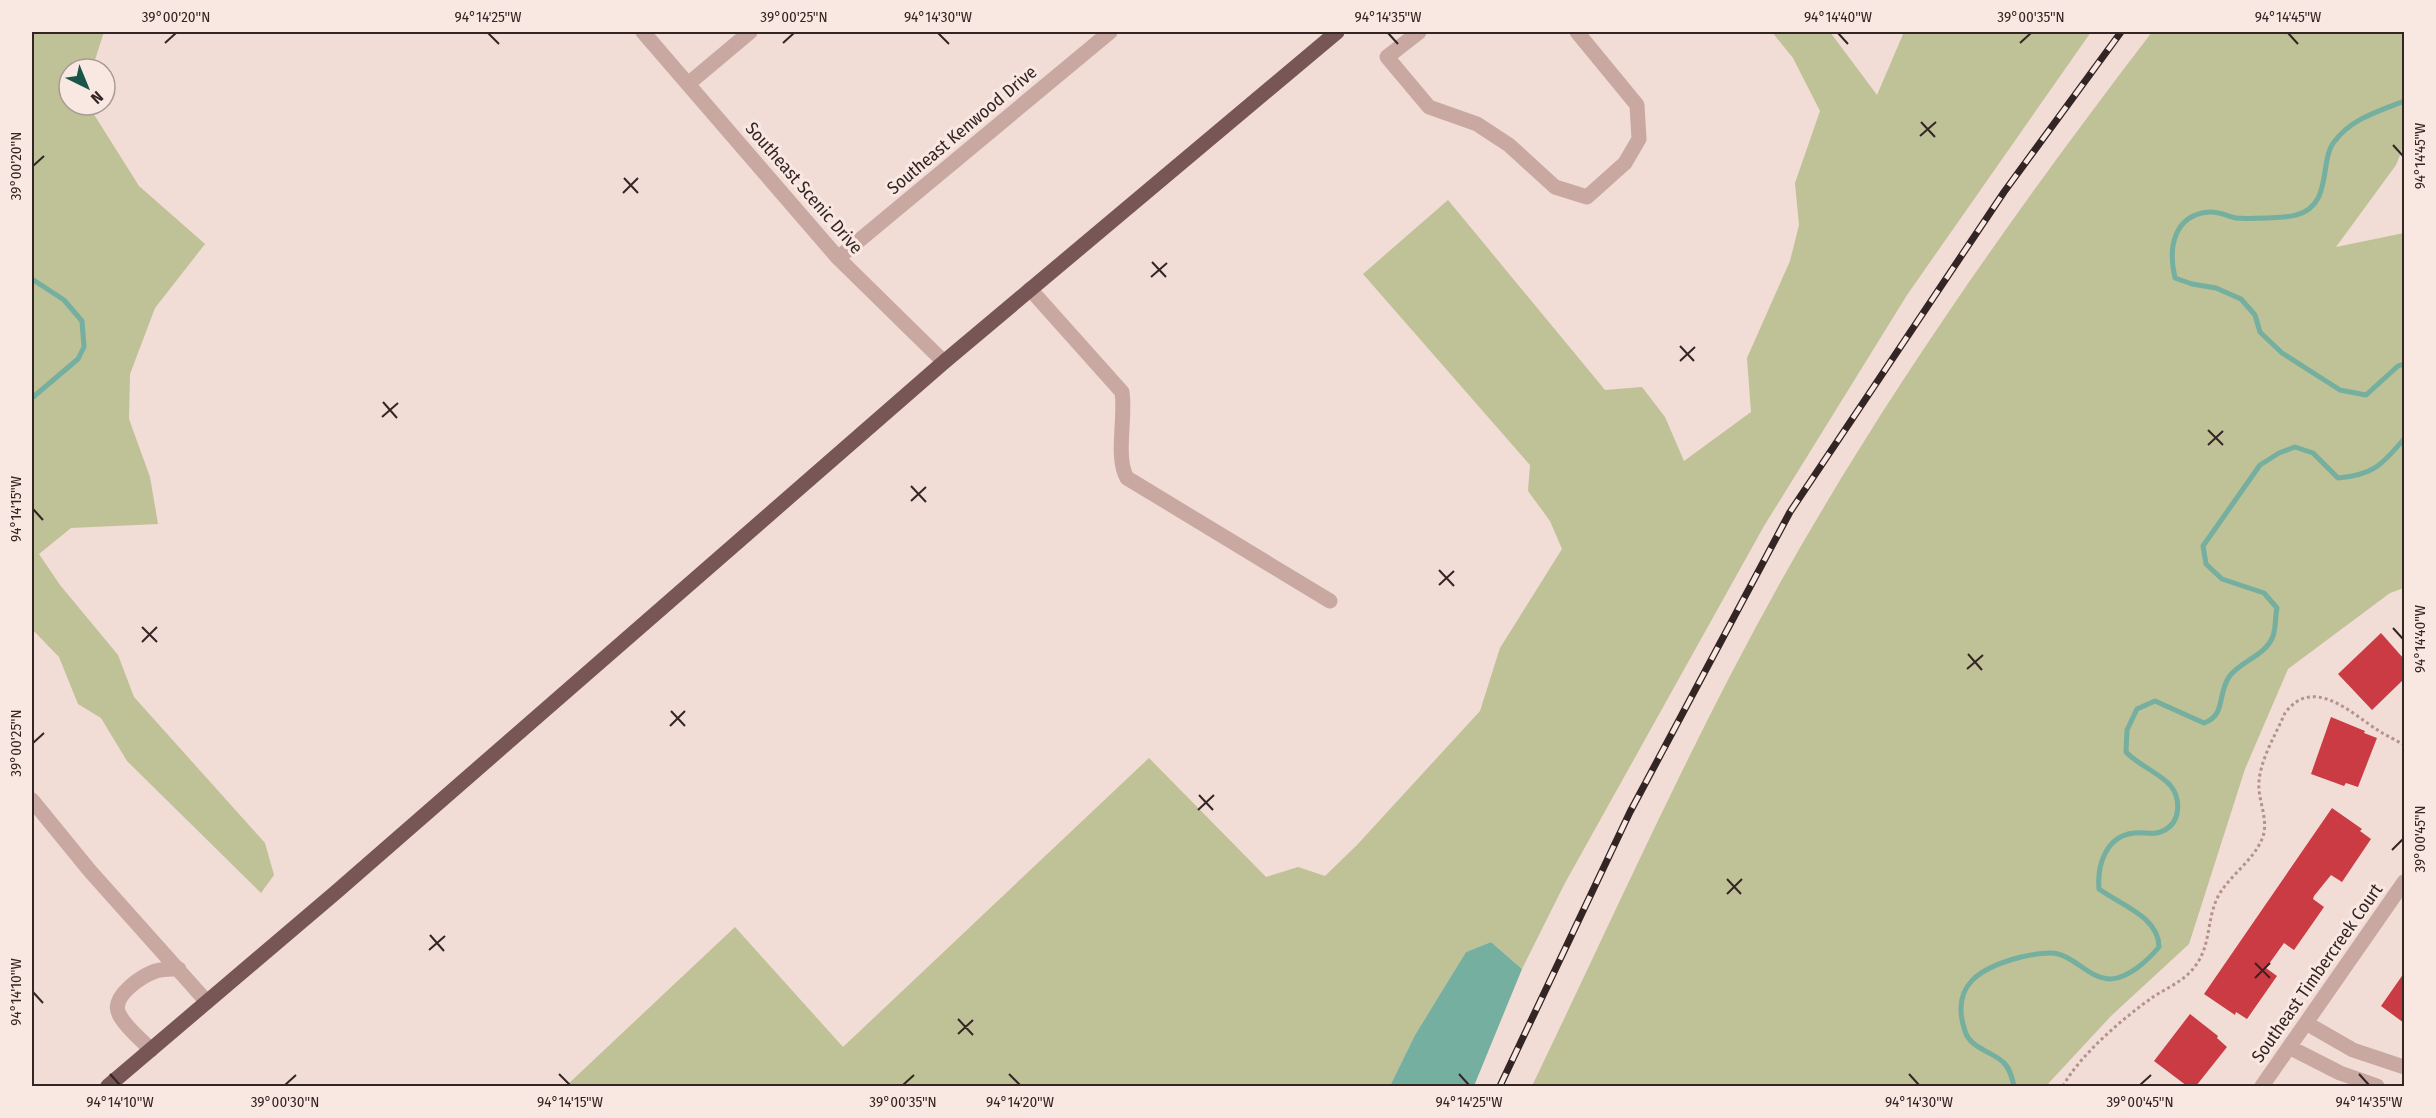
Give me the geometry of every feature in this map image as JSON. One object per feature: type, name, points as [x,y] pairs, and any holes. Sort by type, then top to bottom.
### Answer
[{"type":"main road","points":[[108,1086],[944,362],[1337,32]]},
{"type":"street","name":"Southeast Scenic Drive","points":[[643,32],[838,258],[944,362]]},
{"type":"street","points":[[688,84],[750,32]]},
{"type":"street","name":"Southeast Kenwood Drive","points":[[838,258],[1110,32]]},
{"type":"street","points":[[1419,32],[1387,57],[1429,107],[1477,124],[1509,145],[1555,187],[1587,197],[1625,163],[1639,139],[1637,105],[1577,32]]},
{"type":"street","points":[[1030,289],[1122,392],[1125,408],[1122,463],[1127,478],[1330,601]]},
{"type":"street","points":[[32,800],[90,871],[207,1002]]},
{"type":"street","name":"Southeast Timbercreek Court","points":[[2262,1086],[2404,882]]},
{"type":"street","points":[[151,1050],[118,1014],[117,1006],[123,994],[144,975],[167,968],[179,969]]},
{"type":"street","points":[[2306,1023],[2353,1050],[2404,1067]]},
{"type":"street","points":[[2289,1047],[2340,1073],[2377,1086]]},
{"type":"path","points":[[2063,1086],[2074,1068],[2123,1021],[2152,998],[2179,982],[2199,962],[2206,950],[2212,913],[2219,894],[2262,839],[2265,822],[2259,778],[2285,713],[2290,706],[2308,696],[2334,701],[2381,732],[2404,744]]},
{"type":"green space","points":[[32,32],[104,32],[96,57],[57,57],[57,117],[96,117],[139,186],[205,244],[155,308],[130,374],[129,419],[150,477],[158,524],[71,528],[39,554],[60,585],[118,655],[134,697],[265,843],[274,875],[261,893],[127,761],[101,718],[78,704],[59,657],[32,629]]},
{"type":"green space","points":[[1772,32],[1830,32],[1877,95],[1904,32],[2091,32],[1907,295],[1764,526],[1565,883],[1522,969],[1491,942],[1466,952],[1415,1035],[1390,1086],[566,1086],[735,927],[843,1047],[1149,758],[1266,877],[1298,867],[1325,876],[1357,845],[1480,711],[1500,648],[1562,549],[1550,521],[1528,491],[1530,465],[1363,274],[1448,200],[1605,390],[1642,387],[1665,417],[1684,461],[1751,412],[1747,358],[1790,261],[1799,225],[1795,183],[1820,111],[1793,58]]},
{"type":"green space","points":[[2152,32],[2404,32],[2404,145],[2396,165],[2336,247],[2404,233],[2404,588],[2390,593],[2288,669],[2245,769],[2189,944],[2111,1016],[2046,1086],[1532,1086],[1714,707],[1821,511],[1956,301],[2004,232]]},
{"type":"water","points":[[1491,942],[1522,969],[1474,1086],[1390,1086],[1415,1035],[1466,952]]},
{"type":"building","points":[[2381,633],[2404,659],[2404,679],[2372,710],[2338,674]]},
{"type":"building","points":[[2331,717],[2377,738],[2358,787],[2346,783],[2344,786],[2311,774]]},
{"type":"building","points":[[2332,808],[2362,829],[2360,831],[2371,839],[2342,882],[2331,875],[2314,896],[2313,899],[2324,907],[2294,950],[2284,943],[2266,968],[2277,976],[2247,1019],[2236,1012],[2235,1015],[2204,994]]},
{"type":"building","points":[[2404,973],[2404,1023],[2381,1006]]},
{"type":"building","points":[[2190,1014],[2218,1036],[2217,1038],[2227,1047],[2196,1086],[2187,1086],[2154,1061]]},
{"type":"waterway","points":[[2404,101],[2357,121],[2341,134],[2330,150],[2320,193],[2308,210],[2291,216],[2266,218],[2236,218],[2212,212],[2197,215],[2188,220],[2176,235],[2172,256],[2175,278],[2192,284],[2216,288],[2241,299],[2255,315],[2260,332],[2282,353],[2340,390],[2366,395],[2398,366],[2404,364]]},
{"type":"waterway","points":[[32,279],[64,300],[82,321],[84,347],[78,359],[32,398]]},
{"type":"waterway","points":[[2014,1086],[2005,1064],[1968,1037],[1961,1015],[1965,990],[1972,980],[1994,966],[2021,957],[2044,953],[2065,956],[2096,976],[2118,978],[2138,967],[2159,947],[2153,928],[2146,920],[2099,889],[2100,871],[2105,853],[2116,840],[2124,835],[2157,833],[2165,830],[2177,815],[2176,796],[2170,785],[2126,752],[2127,730],[2137,709],[2155,701],[2204,723],[2211,719],[2216,715],[2229,677],[2240,666],[2259,654],[2273,636],[2277,608],[2264,593],[2222,579],[2206,564],[2203,546],[2260,465],[2279,453],[2295,447],[2313,453],[2338,478],[2350,477],[2376,467],[2404,439]]},
{"type":"railway","points":[[1500,1086],[1630,812],[1790,512],[2004,192],[2121,32]]}]
